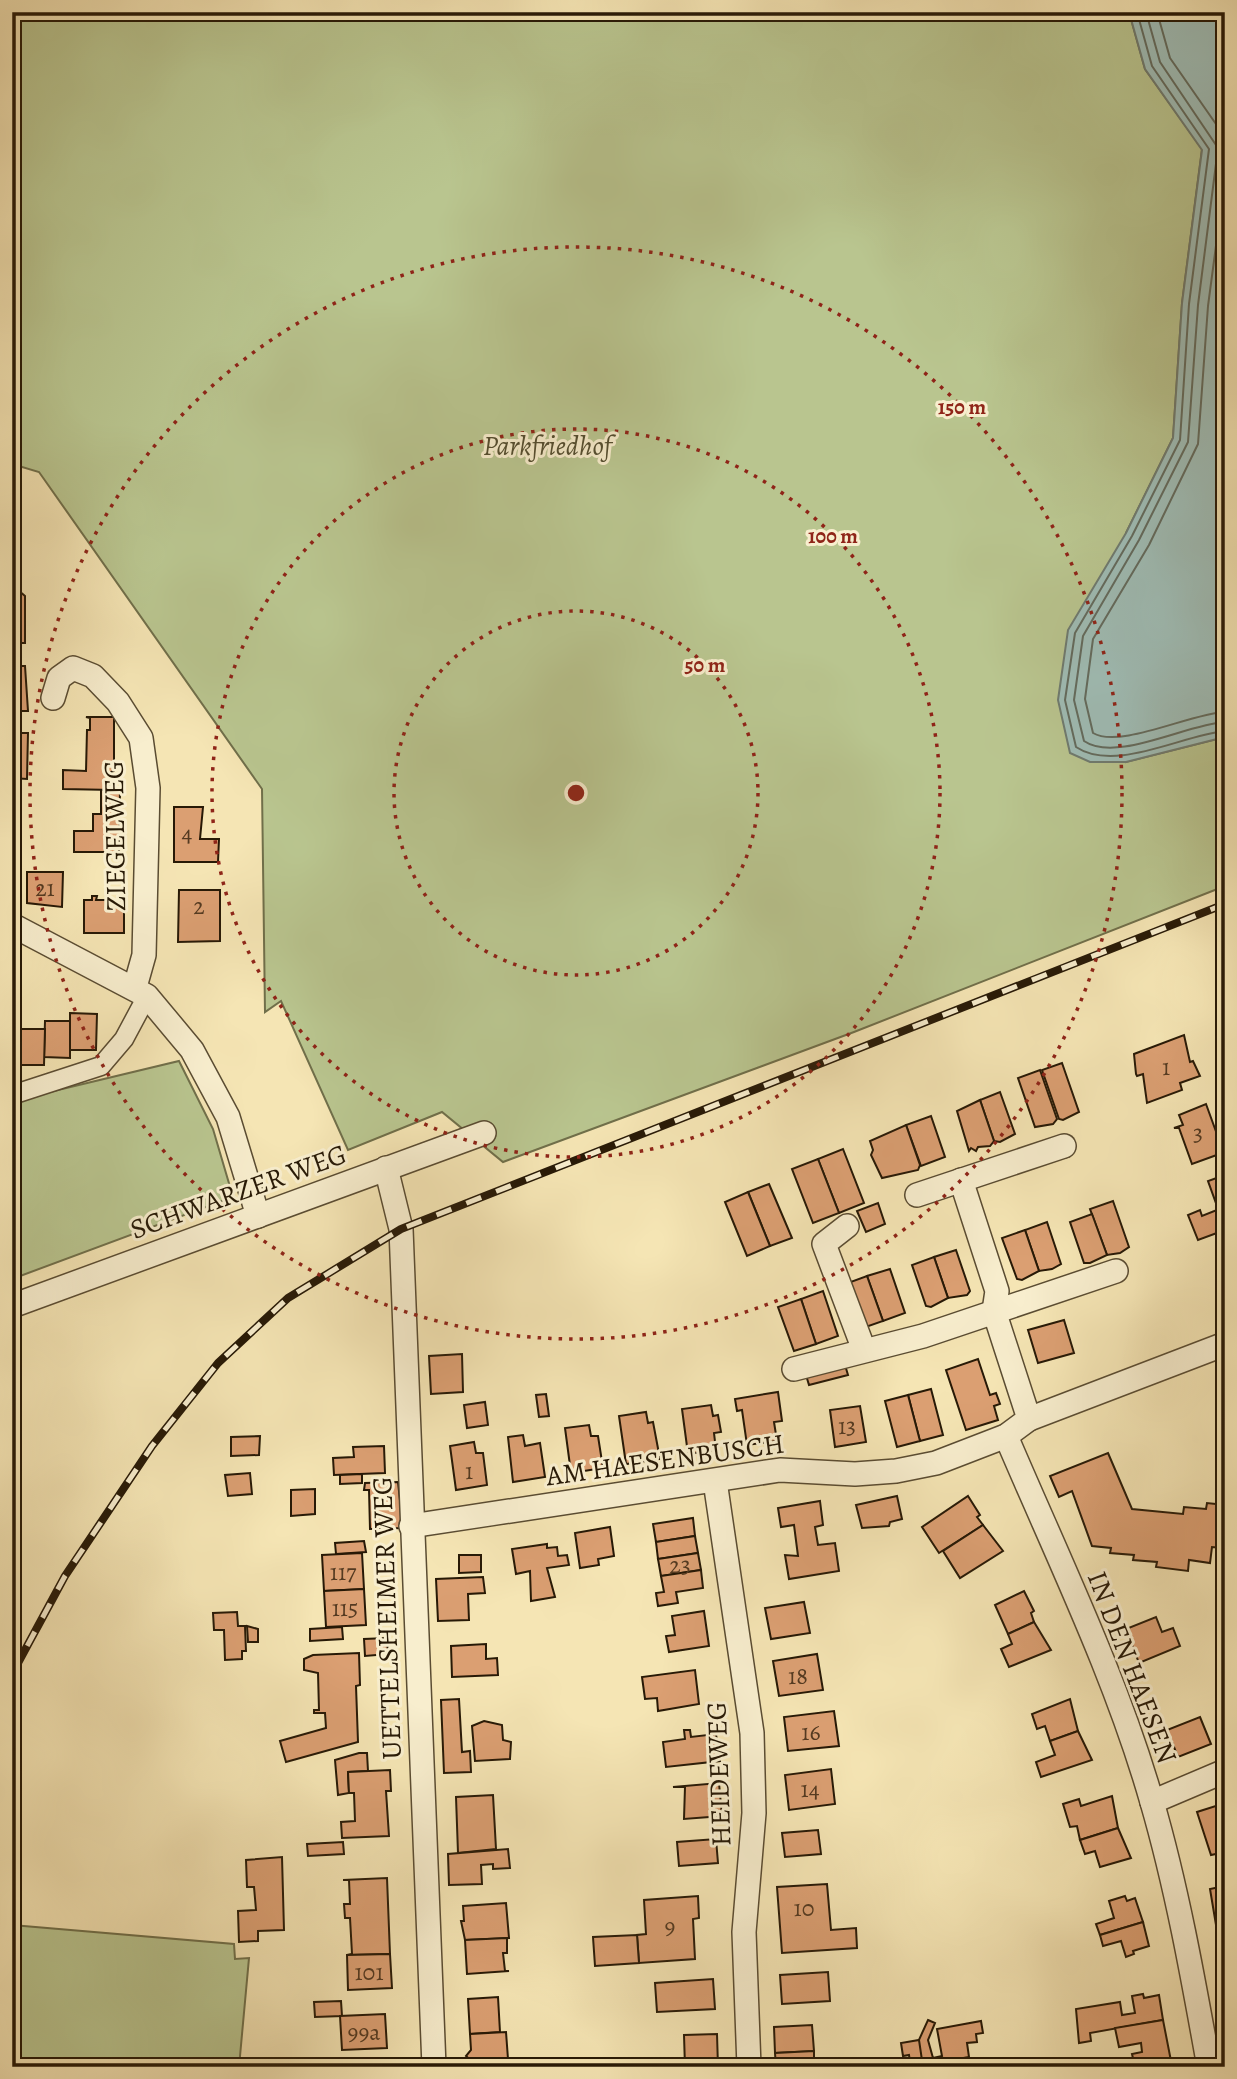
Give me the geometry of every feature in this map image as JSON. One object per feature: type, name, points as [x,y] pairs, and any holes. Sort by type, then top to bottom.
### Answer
[{"type":"street","name":"ZIEGELWEG","points":[[53,698],[59,678],[73,668],[93,676],[118,702],[141,738],[148,788],[145,955],[141,991]]},
{"type":"street","points":[[12,925],[141,991],[192,1050],[228,1117],[258,1216]]},
{"type":"street","points":[[12,1095],[81,1075],[101,1066],[124,1040],[141,991]]},
{"type":"street","name":"SCHWARZER WEG","points":[[12,1306],[484,1133]]},
{"type":"street","points":[[917,1195],[1064,1146]]},
{"type":"street","name":"UETTELSHEIMER WEG","points":[[386,1168],[401,1229],[434,2067]]},
{"type":"street","points":[[961,1180],[997,1291],[994,1311],[1029,1419]]},
{"type":"street","points":[[847,1226],[824,1244],[864,1350]]},
{"type":"street","points":[[794,1369],[923,1336],[1116,1271]]},
{"type":"street","points":[[1006,1436],[1029,1419],[1225,1344]]},
{"type":"street","name":"AM HAESENBUSCH","points":[[411,1526],[779,1470],[855,1474],[896,1471],[936,1463],[1006,1436]]},
{"type":"street","name":"IN DEN HAESEN","points":[[1006,1436],[1111,1681],[1152,1802],[1194,1982],[1209,2067]]},
{"type":"street","name":"HEIDEWEG","points":[[715,1481],[752,1733],[754,1813],[744,1932],[749,2067]]},
{"type":"street","points":[[1152,1802],[1225,1771]]},
{"type":"green space","name":"Parkfriedhof","points":[[12,12],[1129,12],[1145,69],[1202,149],[1182,303],[1173,438],[1126,533],[1126,762],[1225,737],[1225,886],[854,1032],[503,1162],[442,1112],[348,1150],[281,1001],[265,1012],[262,789],[39,472],[12,464]]},
{"type":"green space","points":[[179,1061],[213,1129],[233,1197],[12,1279],[12,1101]]},
{"type":"green space","points":[[12,1925],[234,1944],[235,1959],[249,1958],[239,2067],[12,2067]]},
{"type":"water","points":[[1129,12],[1225,12],[1225,737],[1126,762],[1090,762],[1070,753],[1058,700],[1068,630],[1126,533],[1173,438],[1182,303],[1202,150],[1145,69]]},
{"type":"building","points":[[12,585],[25,596],[25,643],[12,643]]},
{"type":"building","points":[[12,666],[25,666],[28,711],[12,711]]},
{"type":"building","points":[[86,717],[114,717],[114,771],[111,772],[110,788],[114,790],[63,789],[63,770],[86,771],[90,718]]},
{"type":"building","points":[[12,733],[28,733],[27,779],[12,778]]},
{"type":"building","points":[[101,790],[120,790],[119,852],[74,852],[74,831],[93,831],[93,814],[101,814]]},
{"type":"building","points":[[174,807],[203,807],[200,839],[219,839],[218,862],[174,862]]},
{"type":"building","points":[[27,872],[63,872],[62,907],[27,903]]},
{"type":"building","points":[[179,890],[220,890],[220,941],[178,942]]},
{"type":"building","points":[[92,896],[97,896],[96,900],[124,900],[124,933],[84,933],[84,900],[92,900]]},
{"type":"building","points":[[70,1013],[97,1014],[96,1050],[70,1050]]},
{"type":"building","points":[[45,1021],[70,1021],[70,1058],[44,1057]]},
{"type":"building","points":[[19,1029],[45,1029],[44,1065],[19,1065]]},
{"type":"building","points":[[1184,1035],[1190,1062],[1193,1061],[1200,1076],[1180,1083],[1182,1090],[1147,1103],[1143,1074],[1136,1074],[1134,1054]]},
{"type":"building","points":[[12,1037],[19,1037],[18,1073],[12,1073]]},
{"type":"building","points":[[1062,1063],[1079,1112],[1063,1120],[1059,1119],[1042,1070]]},
{"type":"building","points":[[1040,1070],[1057,1119],[1053,1124],[1035,1127],[1018,1078]]},
{"type":"building","points":[[1000,1092],[1015,1134],[1000,1142],[994,1141],[980,1100]]},
{"type":"building","points":[[980,1100],[994,1141],[990,1146],[978,1147],[976,1151],[971,1148],[969,1151],[957,1111]]},
{"type":"building","points":[[1206,1104],[1218,1137],[1223,1135],[1225,1152],[1192,1164],[1179,1128],[1174,1128],[1183,1125],[1179,1115]]},
{"type":"building","points":[[931,1116],[945,1157],[921,1166],[906,1125]]},
{"type":"building","points":[[906,1125],[920,1165],[918,1170],[882,1178],[871,1155],[873,1150],[870,1141]]},
{"type":"building","points":[[843,1149],[864,1203],[839,1213],[818,1159]]},
{"type":"building","points":[[818,1159],[839,1213],[813,1223],[792,1169]]},
{"type":"building","points":[[1225,1175],[1225,1230],[1198,1240],[1188,1215],[1200,1210],[1202,1216],[1222,1208],[1217,1206],[1208,1181]]},
{"type":"building","points":[[769,1184],[792,1238],[770,1246],[748,1192]]},
{"type":"building","points":[[748,1192],[770,1246],[747,1256],[725,1202]]},
{"type":"building","points":[[1113,1201],[1129,1247],[1120,1253],[1107,1255],[1090,1209]]},
{"type":"building","points":[[878,1203],[885,1224],[866,1232],[857,1211]]},
{"type":"building","points":[[1092,1214],[1107,1255],[1084,1263],[1070,1222]]},
{"type":"building","points":[[1047,1222],[1061,1264],[1039,1271],[1025,1230]]},
{"type":"building","points":[[1025,1230],[1039,1271],[1022,1280],[1017,1279],[1002,1238]]},
{"type":"building","points":[[956,1250],[970,1291],[967,1295],[948,1298],[934,1257]]},
{"type":"building","points":[[934,1257],[948,1298],[931,1307],[926,1306],[912,1265]]},
{"type":"building","points":[[890,1269],[905,1313],[883,1321],[867,1276]]},
{"type":"building","points":[[867,1276],[883,1321],[860,1329],[845,1284]]},
{"type":"building","points":[[823,1291],[838,1336],[816,1344],[801,1299]]},
{"type":"building","points":[[801,1299],[816,1344],[794,1351],[778,1307]]},
{"type":"building","points":[[1064,1320],[1074,1353],[1038,1363],[1028,1330]]},
{"type":"building","points":[[462,1354],[463,1392],[431,1394],[429,1356]]},
{"type":"building","points":[[978,1359],[990,1395],[996,1393],[1000,1404],[994,1406],[998,1420],[966,1430],[946,1370]]},
{"type":"building","points":[[845,1365],[848,1375],[809,1385],[806,1375]]},
{"type":"building","points":[[931,1389],[943,1435],[920,1441],[908,1395]]},
{"type":"building","points":[[778,1392],[782,1421],[774,1422],[777,1441],[747,1445],[742,1410],[737,1411],[735,1399]]},
{"type":"building","points":[[546,1394],[549,1416],[539,1417],[536,1395]]},
{"type":"building","points":[[908,1395],[920,1441],[897,1447],[885,1401]]},
{"type":"building","points":[[485,1402],[488,1425],[467,1428],[464,1405]]},
{"type":"building","points":[[711,1405],[713,1416],[718,1415],[721,1432],[714,1433],[716,1450],[688,1454],[682,1409]]},
{"type":"building","points":[[860,1406],[866,1442],[835,1447],[830,1410]]},
{"type":"building","points":[[646,1412],[648,1423],[653,1422],[660,1459],[626,1464],[619,1416]]},
{"type":"building","points":[[589,1425],[591,1436],[598,1436],[603,1468],[571,1473],[565,1428]]},
{"type":"building","points":[[523,1435],[525,1446],[540,1443],[545,1477],[513,1482],[508,1437]]},
{"type":"building","points":[[260,1436],[259,1455],[231,1456],[231,1437]]},
{"type":"building","points":[[474,1442],[476,1453],[483,1453],[487,1485],[456,1490],[450,1446]]},
{"type":"building","points":[[384,1446],[385,1473],[334,1475],[333,1458],[354,1457],[353,1447]]},
{"type":"building","points":[[1108,1453],[1132,1509],[1183,1514],[1184,1507],[1206,1509],[1207,1503],[1225,1505],[1225,1557],[1221,1557],[1222,1548],[1212,1547],[1210,1563],[1189,1560],[1188,1571],[1156,1567],[1157,1562],[1133,1560],[1134,1555],[1110,1553],[1111,1548],[1092,1546],[1072,1491],[1059,1497],[1050,1476]]},
{"type":"building","points":[[250,1473],[252,1494],[228,1496],[225,1475]]},
{"type":"building","points":[[362,1474],[362,1483],[340,1484],[340,1475]]},
{"type":"building","points":[[398,1482],[403,1528],[370,1529],[369,1490],[364,1490],[365,1483]]},
{"type":"building","points":[[315,1489],[315,1514],[291,1516],[291,1490]]},
{"type":"building","points":[[897,1496],[902,1519],[890,1522],[889,1526],[862,1528],[856,1505]]},
{"type":"building","points":[[968,1496],[983,1525],[939,1553],[922,1527]]},
{"type":"building","points":[[820,1501],[823,1525],[815,1527],[818,1545],[835,1543],[839,1571],[789,1579],[785,1555],[798,1556],[794,1525],[781,1527],[778,1508]]},
{"type":"building","points":[[693,1518],[695,1536],[656,1542],[653,1524]]},
{"type":"building","points":[[983,1525],[1003,1551],[960,1578],[943,1551]]},
{"type":"building","points":[[610,1527],[614,1556],[598,1559],[599,1565],[580,1568],[575,1533]]},
{"type":"building","points":[[695,1536],[698,1553],[658,1559],[656,1542]]},
{"type":"building","points":[[364,1541],[366,1552],[336,1554],[335,1543]]},
{"type":"building","points":[[547,1544],[547,1548],[557,1547],[558,1556],[567,1555],[569,1565],[547,1568],[555,1597],[531,1601],[530,1571],[516,1574],[512,1549]]},
{"type":"building","points":[[362,1553],[364,1589],[324,1591],[322,1555]]},
{"type":"building","points":[[698,1553],[701,1570],[661,1576],[658,1559]]},
{"type":"building","points":[[459,1555],[481,1555],[481,1572],[459,1573]]},
{"type":"building","points":[[701,1570],[703,1588],[676,1592],[678,1603],[658,1606],[656,1593],[664,1592],[661,1576]]},
{"type":"building","points":[[483,1577],[485,1593],[468,1594],[469,1620],[438,1621],[436,1579]]},
{"type":"building","points":[[364,1589],[366,1625],[326,1627],[324,1591]]},
{"type":"building","points":[[1024,1591],[1034,1611],[1031,1613],[1034,1622],[1008,1634],[995,1605]]},
{"type":"building","points":[[804,1602],[810,1633],[771,1639],[765,1608]]},
{"type":"building","points":[[704,1611],[709,1646],[669,1652],[666,1636],[675,1635],[672,1616]]},
{"type":"building","points":[[237,1612],[238,1626],[245,1626],[246,1651],[242,1651],[242,1659],[225,1660],[224,1630],[214,1630],[213,1613]]},
{"type":"building","points":[[1156,1617],[1162,1632],[1173,1628],[1180,1646],[1139,1663],[1126,1629]]},
{"type":"building","points":[[1034,1622],[1051,1650],[1009,1667],[1001,1649],[1012,1644],[1008,1634]]},
{"type":"building","points":[[247,1626],[258,1629],[258,1642],[248,1642]]},
{"type":"building","points":[[342,1627],[343,1639],[310,1641],[310,1629]]},
{"type":"building","points":[[387,1638],[388,1654],[365,1656],[364,1639]]},
{"type":"building","points":[[486,1644],[486,1659],[497,1658],[498,1675],[452,1677],[451,1646]]},
{"type":"building","points":[[359,1653],[360,1685],[356,1686],[358,1742],[286,1762],[280,1741],[326,1728],[325,1713],[314,1713],[314,1710],[319,1710],[318,1673],[304,1670],[304,1659],[313,1655]]},
{"type":"building","points":[[817,1654],[823,1690],[779,1696],[773,1661]]},
{"type":"building","points":[[695,1670],[699,1704],[658,1711],[657,1698],[645,1699],[642,1677]]},
{"type":"building","points":[[459,1699],[462,1752],[470,1751],[471,1772],[444,1773],[441,1700]]},
{"type":"building","points":[[1070,1699],[1078,1731],[1050,1741],[1045,1726],[1037,1729],[1032,1714]]},
{"type":"building","points":[[834,1711],[839,1746],[788,1751],[784,1717]]},
{"type":"building","points":[[1200,1717],[1211,1744],[1178,1757],[1167,1730]]},
{"type":"building","points":[[484,1721],[502,1725],[503,1740],[511,1742],[510,1759],[475,1761],[472,1726]]},
{"type":"building","points":[[684,1730],[690,1730],[691,1737],[716,1734],[720,1761],[666,1767],[663,1742],[685,1739]]},
{"type":"building","points":[[1078,1731],[1092,1760],[1041,1777],[1036,1762],[1055,1755],[1050,1741]]},
{"type":"building","points":[[367,1753],[368,1771],[348,1772],[349,1793],[338,1795],[335,1760]]},
{"type":"building","points":[[831,1769],[835,1804],[789,1810],[785,1775]]},
{"type":"building","points":[[390,1770],[391,1791],[386,1791],[389,1836],[342,1838],[341,1822],[355,1821],[354,1793],[349,1793],[348,1772]]},
{"type":"building","points":[[719,1783],[722,1816],[684,1819],[685,1787],[673,1787]]},
{"type":"building","points":[[493,1795],[496,1849],[458,1853],[456,1797]]},
{"type":"building","points":[[1112,1796],[1118,1828],[1080,1840],[1077,1826],[1070,1827],[1063,1804],[1079,1799],[1081,1806]]},
{"type":"building","points":[[1225,1803],[1225,1834],[1220,1836],[1225,1852],[1211,1855],[1197,1812]]},
{"type":"building","points":[[1118,1828],[1131,1858],[1100,1867],[1095,1851],[1085,1854],[1080,1840]]},
{"type":"building","points":[[818,1830],[821,1854],[785,1857],[782,1833]]},
{"type":"building","points":[[716,1839],[718,1863],[679,1866],[677,1842]]},
{"type":"building","points":[[343,1842],[344,1854],[308,1856],[307,1844]]},
{"type":"building","points":[[508,1849],[510,1868],[493,1869],[493,1864],[481,1865],[482,1884],[449,1885],[448,1854]]},
{"type":"building","points":[[282,1857],[284,1930],[258,1931],[258,1941],[239,1942],[238,1911],[256,1910],[254,1887],[247,1887],[246,1860]]},
{"type":"building","points":[[387,1878],[390,1954],[347,1955],[352,1954],[350,1918],[345,1918],[344,1904],[350,1904],[349,1880],[343,1880]]},
{"type":"building","points":[[827,1884],[831,1930],[856,1928],[857,1948],[782,1953],[777,1887]]},
{"type":"building","points":[[1225,1886],[1225,1930],[1217,1931],[1210,1889]]},
{"type":"building","points":[[698,1896],[699,1918],[693,1919],[695,1959],[639,1963],[637,1935],[646,1934],[644,1900]]},
{"type":"building","points":[[1125,1896],[1127,1901],[1135,1898],[1143,1922],[1100,1935],[1096,1924],[1114,1918],[1109,1901]]},
{"type":"building","points":[[506,1903],[509,1938],[465,1940],[461,1921],[464,1921],[463,1906]]},
{"type":"building","points":[[1143,1922],[1149,1946],[1133,1951],[1134,1954],[1126,1957],[1121,1941],[1103,1946],[1100,1935]]},
{"type":"building","points":[[637,1935],[639,1963],[595,1966],[593,1937]]},
{"type":"building","points":[[507,1938],[507,1953],[503,1953],[505,1971],[509,1971],[467,1974],[465,1940]]},
{"type":"building","points":[[390,1954],[392,1988],[348,1990],[347,1955]]},
{"type":"building","points":[[828,1972],[830,2001],[782,2004],[780,1975]]},
{"type":"building","points":[[713,1979],[715,2009],[657,2012],[655,1983]]},
{"type":"building","points":[[1143,1994],[1144,1998],[1159,1995],[1163,2020],[1090,2033],[1091,2041],[1079,2043],[1076,2009],[1120,2002],[1122,2015],[1135,2013],[1132,1996]]},
{"type":"building","points":[[498,1997],[500,2032],[470,2034],[468,1999]]},
{"type":"building","points":[[341,2001],[342,2016],[315,2017],[314,2002]]},
{"type":"building","points":[[385,2014],[387,2048],[342,2050],[340,2016]]},
{"type":"building","points":[[928,2020],[935,2023],[928,2040],[933,2058],[942,2056],[937,2029],[981,2021],[983,2033],[976,2034],[977,2042],[967,2043],[969,2057],[946,2061],[948,2067],[923,2067],[918,2042]]},
{"type":"building","points":[[1163,2020],[1171,2061],[1135,2067],[1132,2054],[1142,2052],[1141,2043],[1119,2047],[1115,2028]]},
{"type":"building","points":[[812,2025],[814,2051],[775,2053],[774,2027]]},
{"type":"building","points":[[506,2032],[508,2059],[471,2061],[466,2056],[471,2050],[470,2034]]},
{"type":"building","points":[[717,2034],[718,2067],[685,2067],[684,2035]]},
{"type":"building","points":[[919,2040],[923,2067],[898,2067],[897,2064],[910,2062],[909,2055],[903,2056],[901,2043]]},
{"type":"building","points":[[814,2051],[814,2067],[776,2067],[775,2053]]},
{"type":"railway","points":[[12,1674],[65,1576],[152,1446],[218,1363],[288,1298],[401,1229],[1225,904]]}]
